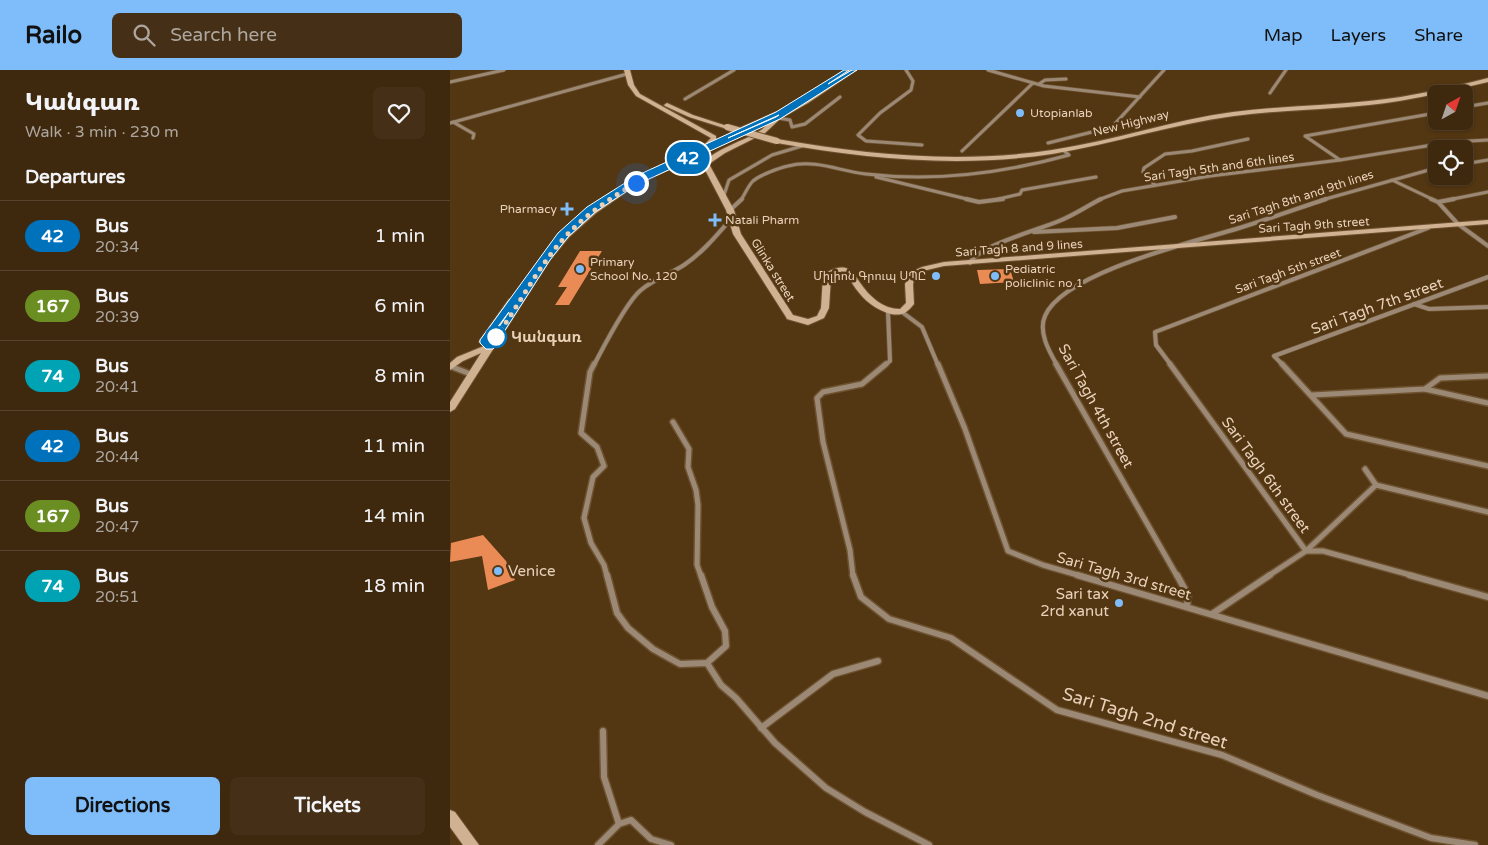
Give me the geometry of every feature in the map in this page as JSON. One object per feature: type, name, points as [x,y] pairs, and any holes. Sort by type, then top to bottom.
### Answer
[{"type":"main road","points":[[490,347],[483,342],[560,234],[590,208],[615,191],[714,140],[714,137],[638,95],[631,85],[627,72],[620,70]]},
{"type":"main road","points":[[708,144],[725,142],[778,113],[846,70]]},
{"type":"main road","points":[[450,409],[547,259],[566,235],[593,211],[636,183],[778,118],[854,70]]},
{"type":"main road","name":"New Highway","points":[[631,85],[691,116],[777,141],[802,146],[905,158],[962,159],[1013,157],[1063,150],[1198,119],[1251,112],[1388,102],[1488,80]]},
{"type":"main road","name":"Glinka street","points":[[725,142],[705,164],[730,210],[731,219],[737,234],[790,317],[808,322],[820,318],[825,308],[827,276],[835,270],[844,270],[850,273],[862,292],[888,312]]},
{"type":"main road","points":[[1458,224],[1488,222]]},
{"type":"main road","name":"Sari Tagh 9th street","points":[[1171,247],[1428,228],[1458,224]]},
{"type":"main road","name":"Sari Tagh 8 and 9 lines","points":[[902,312],[910,304],[907,282],[913,274],[944,264],[1171,247]]},
{"type":"main road","points":[[888,312],[902,312]]},
{"type":"main road","points":[[450,366],[460,359],[490,347]]},
{"type":"main road","points":[[450,816],[472,845]]},
{"type":"street","points":[[450,82],[504,70]]},
{"type":"street","points":[[685,99],[734,70]]},
{"type":"street","points":[[906,70],[913,81],[911,90],[880,113],[858,135],[866,140],[922,145]]},
{"type":"street","points":[[988,70],[1006,79],[1104,94],[1140,97]]},
{"type":"street","points":[[1048,143],[1112,126],[1164,70]]},
{"type":"street","points":[[1270,93],[1286,70]]},
{"type":"street","points":[[451,122],[627,72]]},
{"type":"street","points":[[1039,84],[1045,80],[1066,79]]},
{"type":"street","points":[[962,151],[1033,83]]},
{"type":"street","points":[[778,118],[790,120],[792,127],[801,126],[840,97]]},
{"type":"street","points":[[1473,106],[1488,103]]},
{"type":"street","points":[[1340,160],[1305,137],[1316,133],[1428,114]]},
{"type":"street","points":[[451,122],[471,131],[474,134],[473,138]]},
{"type":"street","points":[[1156,185],[1143,172],[1144,168],[1165,154],[1192,152],[1248,139]]},
{"type":"street","name":"Sari Tagh 5th and 6th lines","points":[[970,263],[972,258],[984,250],[1061,220],[1104,197],[1156,185],[1236,173],[1340,160],[1451,142],[1488,140]]},
{"type":"street","points":[[723,198],[729,180],[772,156],[802,146]]},
{"type":"street","points":[[866,174],[943,176],[994,172],[1003,168],[1067,156],[1063,150]]},
{"type":"street","points":[[1473,162],[1488,160]]},
{"type":"street","points":[[730,210],[741,200],[754,180],[788,166],[816,163],[979,202],[1020,194],[1022,190],[1096,177]]},
{"type":"street","name":"Sari Tagh 8th and 9th lines","points":[[1171,247],[1428,170]]},
{"type":"street","points":[[1391,180],[1438,202],[1458,224],[1488,246]]},
{"type":"street","points":[[1438,202],[1488,192]]},
{"type":"street","points":[[1031,232],[1118,228],[1175,217]]},
{"type":"street","points":[[673,422],[689,449],[688,467],[698,505],[697,565],[712,607],[725,631],[726,646],[707,663],[680,664],[653,649],[628,628],[617,613],[604,565],[592,543],[584,518],[594,477],[604,466],[602,454],[594,442],[581,433],[590,372],[608,338],[639,291],[664,274],[684,265],[707,245],[731,219]]},
{"type":"street","name":"Sari Tagh 5th street","points":[[1155,332],[1428,228]]},
{"type":"street","name":"Sari Tagh 4th street","points":[[1171,247],[1098,275],[1070,291],[1048,310],[1044,318],[1043,335],[1051,356],[1188,595],[1187,607]]},
{"type":"street","name":"Sari Tagh 7th street","points":[[1312,395],[1274,356],[1488,277]]},
{"type":"street","points":[[1414,304],[1429,309],[1488,306]]},
{"type":"street","name":"Sari Tagh 2nd street","points":[[888,312],[886,325],[890,341],[890,361],[862,384],[823,392],[817,398],[823,442],[850,550],[852,578],[861,597],[889,619],[951,638],[1057,710],[1222,755],[1316,796],[1431,838],[1475,845]]},
{"type":"street","name":"Sari Tagh 3rd street","points":[[902,312],[922,328],[965,429],[1008,551],[1036,562],[1488,696]]},
{"type":"street","name":"Sari Tagh 6th street","points":[[1155,332],[1156,345],[1306,551],[1324,551],[1488,597]]},
{"type":"street","points":[[450,366],[473,375]]},
{"type":"street","points":[[1425,389],[1440,378],[1488,376]]},
{"type":"street","points":[[1312,395],[1425,389],[1488,403]]},
{"type":"street","points":[[1312,395],[1346,434],[1488,466]]},
{"type":"street","points":[[1365,468],[1376,484],[1488,512]]},
{"type":"street","points":[[1212,614],[1306,551],[1376,484]]},
{"type":"street","points":[[761,728],[833,674],[878,661]]},
{"type":"street","points":[[707,663],[721,685],[736,698],[775,743],[826,788],[865,812],[929,845]]},
{"type":"street","points":[[603,730],[604,777],[619,824]]},
{"type":"street","points":[[598,845],[619,824],[631,820],[651,839],[671,845]]},
{"type":"building","name":"Primary School No. 120","points":[[580,251],[602,251],[569,305],[555,305],[567,287],[558,287]]},
{"type":"building","name":"Pediatric policlinic no 1","points":[[1010,269],[1014,282],[980,284],[977,270]]},
{"type":"building","name":"Venice","points":[[483,535],[506,561],[515,580],[488,590],[482,556],[450,562],[451,543]]},
{"type":"bus line","name":"42","points":[[846,70],[800,101],[778,113],[638,178],[590,208],[560,234],[483,342],[490,347],[547,259],[566,235],[593,211],[636,183],[778,118],[854,70]]},
{"type":"place","name":"Utopianlab","points":[[1020,113]]},
{"type":"place","name":"Pharmacy","points":[[567,209]]},
{"type":"place","name":"Natali Pharm","points":[[715,220]]},
{"type":"place","name":"Primary School No. 120","points":[[580,269]]},
{"type":"place","name":"Միլիոն Գրուպ ՍՊԸ","points":[[936,276]]},
{"type":"place","name":"Pediatric policlinic no 1","points":[[995,276]]},
{"type":"place","name":"Կանգառ","points":[[496,337]]},
{"type":"place","name":"Venice","points":[[498,571]]},
{"type":"place","name":"Sari tax 2rd xanut","points":[[1119,603]]},
{"type":"route","points":[[496,337],[547,259],[566,235],[593,211],[636,183]]}]
